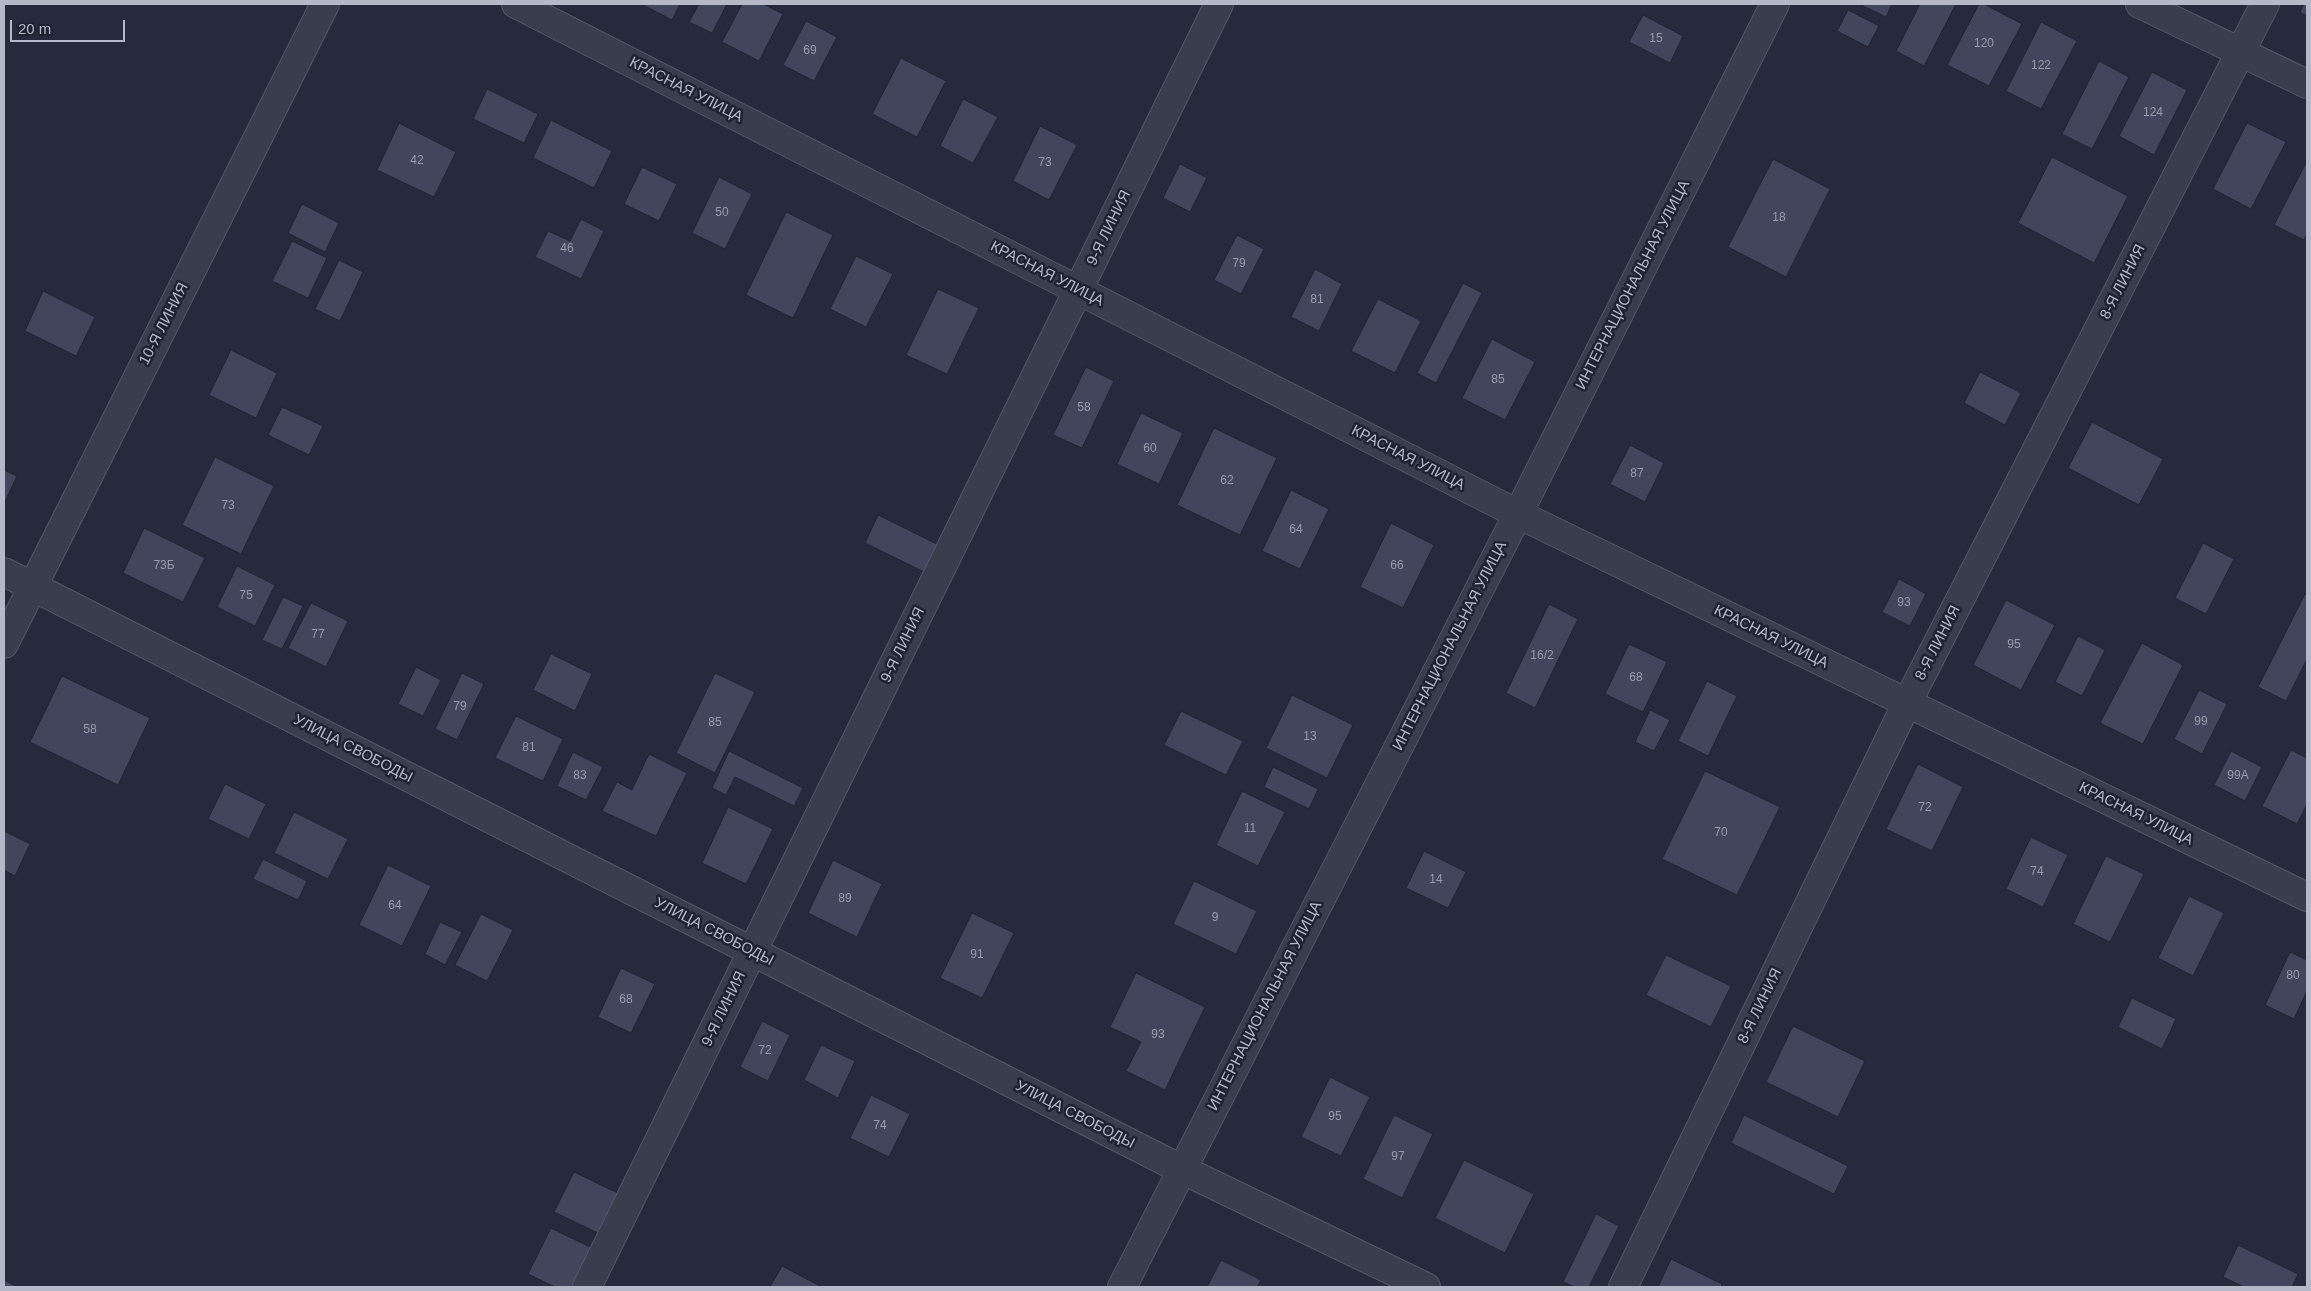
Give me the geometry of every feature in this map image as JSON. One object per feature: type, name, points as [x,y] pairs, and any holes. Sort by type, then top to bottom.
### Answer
[{"type":"street","name":"10-Я ЛИНИЯ","points":[[4,644],[325,4]]},
{"type":"street","name":"КРАСНАЯ УЛИЦА","points":[[516,4],[1518,514],[2307,897]]},
{"type":"street","name":"9-Я ЛИНИЯ","points":[[588,1287],[1220,4]]},
{"type":"street","name":"ИНТЕРНАЦИОНАЛЬНАЯ УЛИЦА","points":[[1122,1287],[1518,514],[1775,4]]},
{"type":"street","points":[[2140,4],[2307,84]]},
{"type":"street","name":"8-Я ЛИНИЯ","points":[[1623,1287],[1907,703],[2264,4]]},
{"type":"street","name":"УЛИЦА СВОБОДЫ","points":[[4,572],[1181,1169],[1426,1287]]},
{"type":"building","points":[[641,4],[680,4],[672,20]]},
{"type":"building","points":[[699,4],[727,4],[712,33],[689,22]]},
{"type":"building","points":[[742,4],[763,4],[783,14],[759,61],[722,42]]},
{"type":"building","points":[[1859,4],[1892,4],[1886,17]]},
{"type":"building","points":[[1920,4],[1956,4],[1924,66],[1896,51]]},
{"type":"building","points":[[1979,4],[1984,4],[2022,24],[1989,86],[1947,65]]},
{"type":"building","points":[[2304,4],[2307,4],[2307,16],[2300,12]]},
{"type":"building","points":[[1848,10],[1879,26],[1868,47],[1837,31]]},
{"type":"building","points":[[1643,15],[1683,36],[1670,63],[1629,42]]},
{"type":"building","points":[[806,21],[837,37],[814,81],[783,65]]},
{"type":"building","points":[[2041,22],[2077,41],[2041,109],[2006,91]]},
{"type":"building","points":[[901,58],[946,81],[917,137],[872,114]]},
{"type":"building","points":[[2099,61],[2129,77],[2092,149],[2062,134]]},
{"type":"building","points":[[2152,72],[2187,90],[2154,155],[2119,136]]},
{"type":"building","points":[[487,89],[538,114],[524,143],[473,119]]},
{"type":"building","points":[[963,99],[998,117],[973,163],[940,146]]},
{"type":"building","points":[[551,120],[612,151],[594,188],[533,158]]},
{"type":"building","points":[[399,123],[456,152],[434,197],[377,170]]},
{"type":"building","points":[[2247,123],[2286,142],[2251,209],[2213,189]]},
{"type":"building","points":[[1040,126],[1077,145],[1049,200],[1013,181]]},
{"type":"building","points":[[2052,157],[2128,196],[2094,263],[2018,223]]},
{"type":"building","points":[[1773,159],[1830,189],[1786,277],[1728,247]]},
{"type":"building","points":[[2307,161],[2307,234],[2304,240],[2274,225]]},
{"type":"building","points":[[1180,164],[1207,178],[1190,212],[1163,198]]},
{"type":"building","points":[[642,167],[677,184],[659,221],[624,204]]},
{"type":"building","points":[[719,177],[752,194],[725,249],[692,233]]},
{"type":"building","points":[[302,204],[339,223],[325,252],[288,233]]},
{"type":"building","points":[[786,212],[833,235],[793,318],[746,295]]},
{"type":"building","points":[[581,219],[604,231],[581,279],[535,257],[548,231],[570,241]]},
{"type":"building","points":[[1237,235],[1264,249],[1241,294],[1214,280]]},
{"type":"building","points":[[292,241],[327,258],[308,298],[272,281]]},
{"type":"building","points":[[856,256],[893,274],[866,327],[830,309]]},
{"type":"building","points":[[339,260],[363,272],[340,321],[315,309]]},
{"type":"building","points":[[1315,269],[1342,284],[1319,331],[1291,317]]},
{"type":"building","points":[[1463,283],[1482,293],[1436,383],[1417,373]]},
{"type":"building","points":[[938,289],[979,308],[947,374],[906,355]]},
{"type":"building","points":[[43,291],[95,317],[76,356],[25,331]]},
{"type":"building","points":[[1378,299],[1421,321],[1395,373],[1351,351]]},
{"type":"building","points":[[1492,339],[1535,362],[1505,420],[1462,398]]},
{"type":"building","points":[[231,350],[277,373],[256,418],[209,395]]},
{"type":"building","points":[[1086,367],[1114,381],[1082,448],[1053,435]]},
{"type":"building","points":[[1980,372],[2021,393],[2005,425],[1964,403]]},
{"type":"building","points":[[282,407],[323,426],[309,455],[268,435]]},
{"type":"building","points":[[1141,413],[1183,433],[1159,484],[1117,464]]},
{"type":"building","points":[[2092,422],[2163,459],[2139,505],[2068,468]]},
{"type":"building","points":[[1214,428],[1277,458],[1240,535],[1177,505]]},
{"type":"building","points":[[1630,445],[1664,463],[1645,502],[1610,484]]},
{"type":"building","points":[[215,457],[274,486],[241,554],[182,525]]},
{"type":"building","points":[[4,470],[17,476],[4,504]]},
{"type":"building","points":[[1291,490],[1329,509],[1300,569],[1262,551]]},
{"type":"building","points":[[878,515],[937,544],[924,572],[865,543]]},
{"type":"building","points":[[1391,523],[1434,545],[1403,608],[1360,587]]},
{"type":"building","points":[[144,528],[205,558],[183,602],[123,573]]},
{"type":"building","points":[[2203,543],[2234,559],[2206,614],[2175,598]]},
{"type":"building","points":[[237,566],[275,585],[255,626],[217,607]]},
{"type":"building","points":[[1899,579],[1926,594],[1910,626],[1882,612]]},
{"type":"building","points":[[2305,594],[2307,595],[2307,659],[2286,701],[2258,687]]},
{"type":"building","points":[[283,597],[303,606],[282,649],[262,640]]},
{"type":"building","points":[[2006,600],[2055,625],[2021,690],[1973,665]]},
{"type":"building","points":[[311,603],[348,621],[326,667],[288,648]]},
{"type":"building","points":[[1549,604],[1578,619],[1535,708],[1506,693]]},
{"type":"building","points":[[2078,636],[2105,650],[2082,696],[2055,682]]},
{"type":"building","points":[[2142,643],[2183,665],[2143,744],[2100,723]]},
{"type":"building","points":[[1629,644],[1667,662],[1643,712],[1605,694]]},
{"type":"building","points":[[551,654],[592,674],[575,711],[533,690]]},
{"type":"building","points":[[416,667],[441,680],[423,716],[398,704]]},
{"type":"building","points":[[462,673],[484,684],[457,740],[435,729]]},
{"type":"building","points":[[715,673],[755,692],[715,773],[676,753]]},
{"type":"building","points":[[62,676],[150,718],[118,785],[30,742]]},
{"type":"building","points":[[1707,681],[1737,696],[1708,756],[1678,741]]},
{"type":"building","points":[[2199,690],[2227,704],[2202,754],[2174,739]]},
{"type":"building","points":[[1292,695],[1353,725],[1327,778],[1266,748]]},
{"type":"building","points":[[1650,710],[1670,720],[1654,751],[1635,742]]},
{"type":"building","points":[[1181,711],[1243,741],[1226,775],[1164,745]]},
{"type":"building","points":[[516,716],[563,739],[543,781],[495,758]]},
{"type":"building","points":[[2291,750],[2307,758],[2307,804],[2297,824],[2262,806]]},
{"type":"building","points":[[729,751],[803,788],[794,806],[735,777],[726,795],[712,788]]},
{"type":"building","points":[[2231,751],[2262,767],[2245,801],[2214,785]]},
{"type":"building","points":[[573,752],[603,767],[586,800],[557,786]]},
{"type":"building","points":[[649,754],[687,773],[656,836],[602,811],[617,782],[632,790]]},
{"type":"building","points":[[1918,764],[1963,787],[1932,851],[1886,829]]},
{"type":"building","points":[[1273,767],[1318,789],[1309,809],[1264,787]]},
{"type":"building","points":[[1705,771],[1780,807],[1737,895],[1662,859]]},
{"type":"building","points":[[225,784],[266,804],[249,839],[208,819]]},
{"type":"building","points":[[1242,791],[1285,812],[1258,866],[1216,845]]},
{"type":"building","points":[[728,807],[773,829],[746,884],[702,863]]},
{"type":"building","points":[[294,812],[348,839],[328,879],[274,853]]},
{"type":"building","points":[[4,831],[30,844],[15,876],[4,870]]},
{"type":"building","points":[[2031,837],[2068,855],[2043,907],[2006,889]]},
{"type":"building","points":[[1424,851],[1466,872],[1448,908],[1406,888]]},
{"type":"building","points":[[2106,856],[2144,874],[2110,942],[2073,924]]},
{"type":"building","points":[[263,859],[307,881],[298,900],[253,879]]},
{"type":"building","points":[[833,860],[882,884],[857,937],[808,913]]},
{"type":"building","points":[[388,865],[431,886],[402,946],[359,925]]},
{"type":"building","points":[[1194,881],[1257,911],[1236,954],[1173,924]]},
{"type":"building","points":[[2189,896],[2224,913],[2193,976],[2158,958]]},
{"type":"building","points":[[972,913],[1014,933],[982,998],[940,978]]},
{"type":"building","points":[[481,914],[513,930],[487,981],[455,965]]},
{"type":"building","points":[[440,922],[462,932],[445,965],[425,954]]},
{"type":"building","points":[[2290,952],[2307,960],[2307,991],[2294,1019],[2265,1005]]},
{"type":"building","points":[[1666,955],[1731,986],[1711,1027],[1646,995]]},
{"type":"building","points":[[621,968],[655,984],[631,1033],[598,1017]]},
{"type":"building","points":[[1136,973],[1205,1007],[1165,1090],[1126,1071],[1141,1042],[1110,1027]]},
{"type":"building","points":[[2132,998],[2176,1019],[2162,1049],[2118,1027]]},
{"type":"building","points":[[762,1021],[790,1035],[768,1081],[740,1067]]},
{"type":"building","points":[[1793,1026],[1865,1061],[1838,1117],[1766,1082]]},
{"type":"building","points":[[821,1045],[855,1061],[838,1098],[804,1080]]},
{"type":"building","points":[[1330,1077],[1370,1097],[1341,1156],[1301,1137]]},
{"type":"building","points":[[871,1095],[910,1114],[889,1157],[850,1138]]},
{"type":"building","points":[[1394,1115],[1433,1134],[1402,1198],[1363,1179]]},
{"type":"building","points":[[1744,1115],[1848,1166],[1834,1194],[1731,1143]]},
{"type":"building","points":[[1464,1160],[1534,1194],[1505,1253],[1435,1218]]},
{"type":"building","points":[[574,1172],[624,1196],[604,1236],[554,1212]]},
{"type":"building","points":[[1596,1214],[1619,1226],[1589,1287],[1575,1287],[1563,1282]]},
{"type":"building","points":[[551,1228],[594,1249],[575,1287],[555,1287],[528,1274]]},
{"type":"building","points":[[2238,1245],[2298,1274],[2292,1287],[2244,1287],[2223,1277]]},
{"type":"building","points":[[1671,1259],[1722,1284],[1721,1287],[1658,1287]]},
{"type":"building","points":[[1221,1260],[1261,1280],[1257,1287],[1207,1287]]},
{"type":"building","points":[[782,1266],[822,1287],[770,1287]]},
{"type":"building","points":[[4,1280],[18,1287],[4,1287]]}]
